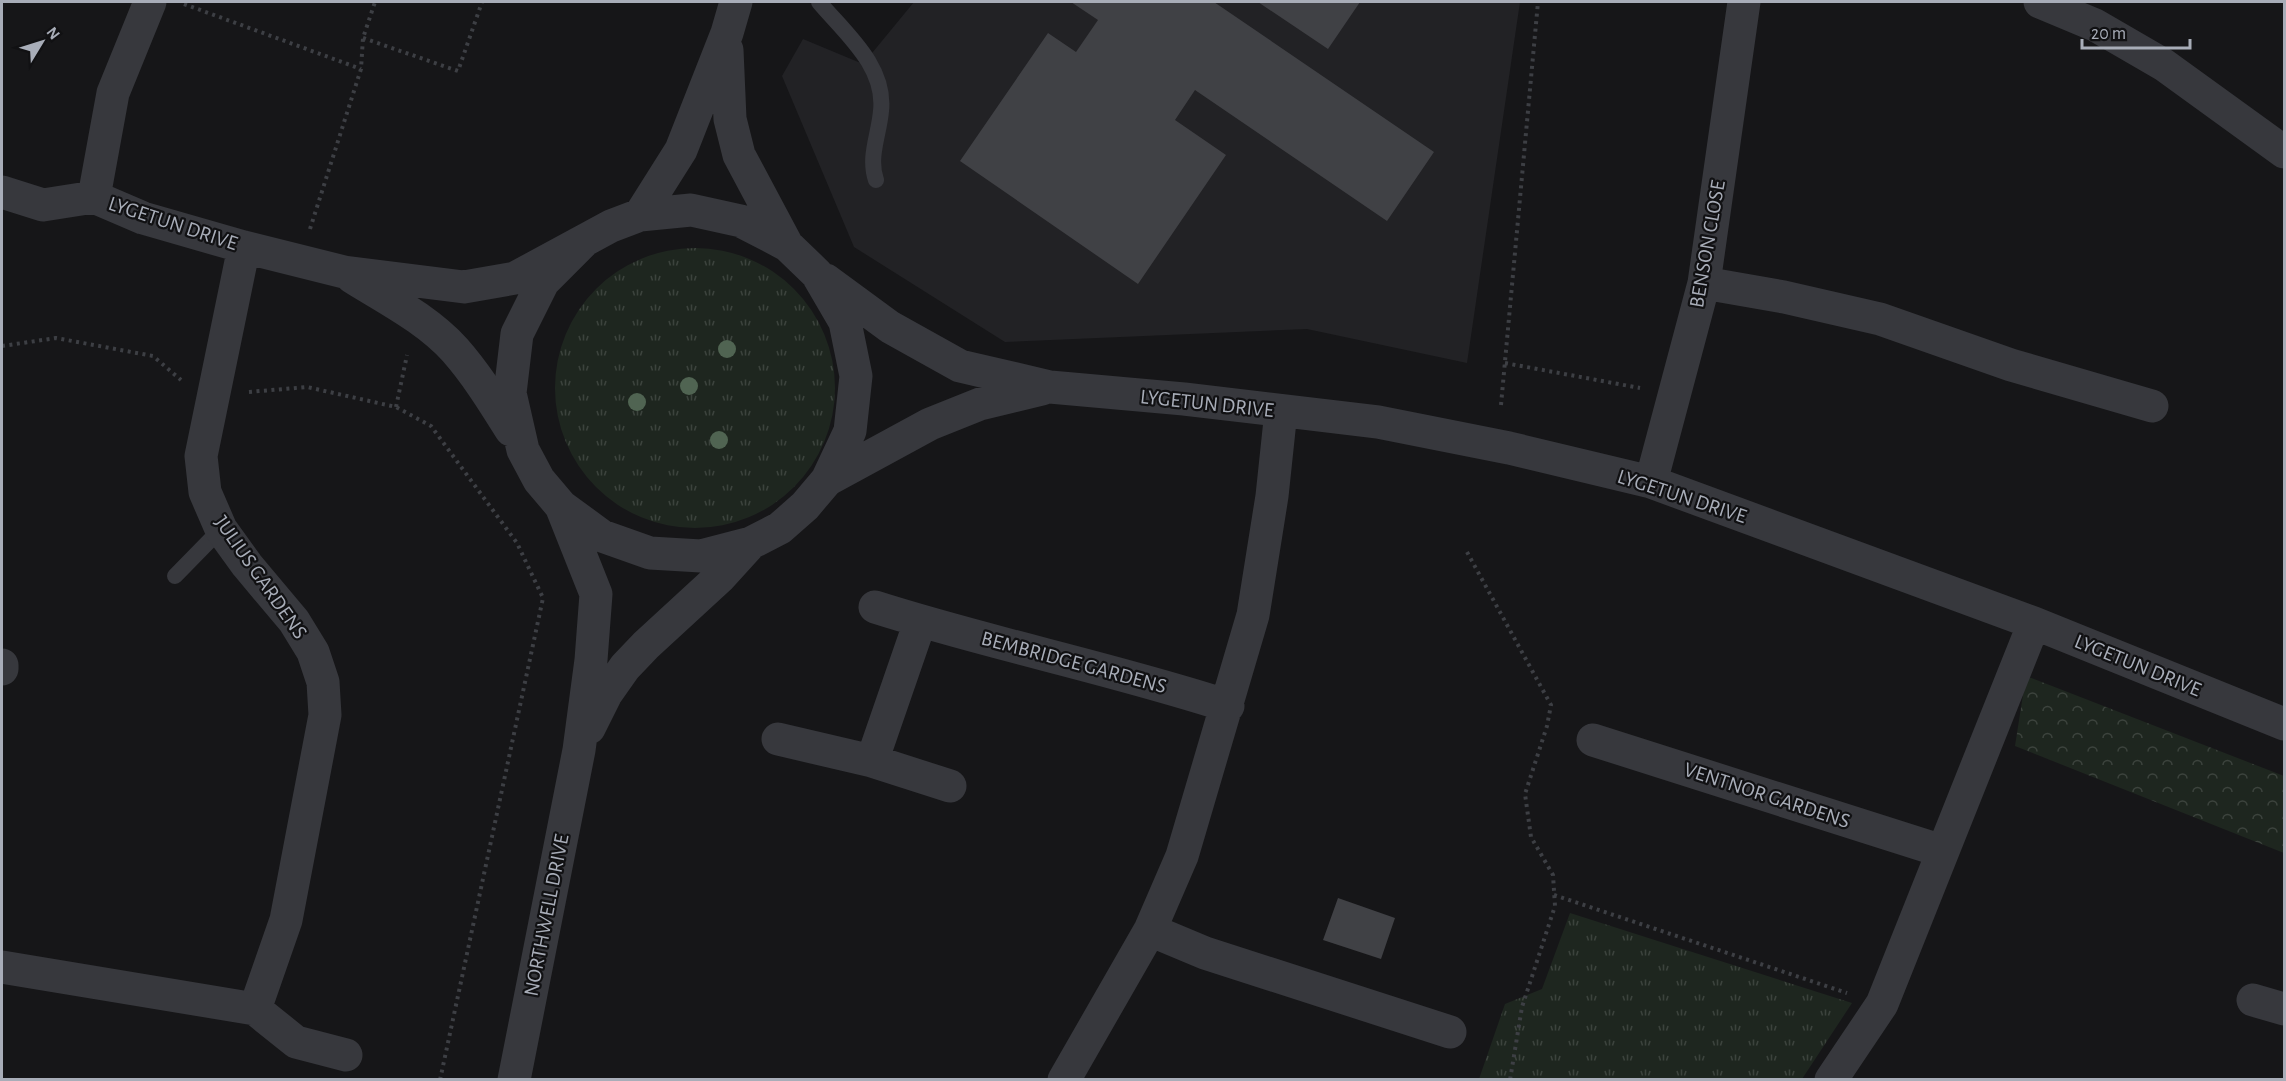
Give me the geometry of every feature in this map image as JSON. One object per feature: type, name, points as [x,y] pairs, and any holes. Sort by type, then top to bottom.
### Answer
[{"type":"street","points":[[94,197],[113,93],[150,2]]},
{"type":"street","points":[[640,215],[681,150],[727,33],[736,2]]},
{"type":"street","name":"BENSON CLOSE","points":[[1651,482],[1704,283],[1744,2]]},
{"type":"street","points":[[2040,2],[2101,13],[2164,65],[2284,152]]},
{"type":"street","points":[[727,33],[730,119],[739,155],[787,245]]},
{"type":"street","name":"LYGETUN DRIVE","points":[[2,192],[43,205],[94,197],[143,218],[244,247],[344,272],[464,287],[515,279],[611,226],[640,215],[691,210],[741,221],[787,245],[817,274],[845,322],[856,376],[850,431],[827,480],[805,506],[780,528],[750,543],[701,556],[650,553],[602,536],[561,506],[539,480],[484,387],[454,349],[419,319],[344,272]]},
{"type":"street","name":"LYGETUN DRIVE","points":[[523,450],[510,393],[517,334],[543,282],[584,241]]},
{"type":"street","name":"JULIUS GARDENS","points":[[244,247],[201,456],[205,492],[221,529],[247,565],[294,621],[313,652],[323,682],[325,715],[286,920],[255,1010]]},
{"type":"street","points":[[817,274],[890,327],[960,366],[1050,387]]},
{"type":"street","points":[[1704,283],[1784,297],[1880,319],[2011,365],[2152,406]]},
{"type":"street","points":[[827,480],[930,424],[980,404],[1050,387]]},
{"type":"street","name":"LYGETUN DRIVE","points":[[1050,387],[1184,399],[1400,427],[1509,448],[1651,482],[2034,623],[2284,724]]},
{"type":"street","points":[[1064,1080],[1150,930],[1182,856],[1253,615],[1272,496],[1281,411]]},
{"type":"street","points":[[561,506],[596,594],[591,660],[579,750]]},
{"type":"street","points":[[579,750],[606,694],[625,667],[722,576],[750,543]]},
{"type":"street","name":"BEMBRIDGE GARDENS","points":[[875,607],[920,622],[1171,687],[1228,706]]},
{"type":"street","points":[[872,761],[920,622]]},
{"type":"street","points":[[1831,1080],[1882,1004],[2034,623]]},
{"type":"street","points":[[778,739],[872,761],[950,786]]},
{"type":"street","name":"VENTNOR GARDENS","points":[[1593,740],[1942,851]]},
{"type":"street","name":"NORTHWELL DRIVE","points":[[514,1080],[579,750]]},
{"type":"street","points":[[1150,930],[1205,953],[1450,1032]]},
{"type":"street","points":[[2,967],[255,1010],[296,1042],[346,1055]]},
{"type":"street","points":[[2253,999],[2284,1009]]},
{"type":"lane","points":[[819,2],[872,66],[881,88],[881,111],[873,158],[876,180]]},
{"type":"lane","points":[[175,576],[221,529]]},
{"type":"path","points":[[177,2],[361,69]]},
{"type":"path","points":[[300,261],[361,69],[363,38],[375,2]]},
{"type":"path","points":[[363,38],[458,71],[483,2]]},
{"type":"path","points":[[1501,405],[1538,2]]},
{"type":"path","points":[[3,348],[56,338],[153,356],[212,400],[307,387],[396,407],[431,426],[517,543],[543,598],[440,1080]]},
{"type":"path","points":[[396,407],[409,349]]},
{"type":"path","points":[[1504,363],[1673,394]]},
{"type":"path","points":[[1467,552],[1551,705],[1547,726],[1525,794],[1532,837],[1553,875],[1555,906],[1522,1007],[1510,1080]]},
{"type":"path","points":[[1554,895],[1882,1004]]},
{"type":"shaded area","points":[[914,2],[1520,2],[1467,363],[1307,329],[1005,342],[854,247],[782,76],[803,39],[863,64]]},
{"type":"green space","points":[[681,248],[709,248],[749,258],[761,264],[784,279],[804,299],[825,334],[833,361],[835,388],[833,415],[825,442],[804,477],[784,497],[761,512],[736,522],[709,528],[681,528],[641,518],[629,512],[606,497],[586,477],[571,454],[561,429],[555,402],[555,374],[565,334],[571,322],[586,299],[606,279],[629,264],[654,254]]},
{"type":"green space","points":[[2026,676],[2284,776],[2284,853],[2015,746]]},
{"type":"green space","points":[[1570,913],[1852,1003],[1802,1079],[1479,1079],[1505,1004],[1542,989]]},
{"type":"building","points":[[1071,2],[1214,2],[1434,152],[1387,221],[1195,90],[1175,120],[1226,155],[1138,284],[960,161],[1048,33],[1076,52],[1098,20]]},
{"type":"building","points":[[1258,2],[1360,2],[1328,49]]},
{"type":"building","points":[[1338,898],[1395,918],[1381,959],[1323,940]]}]
